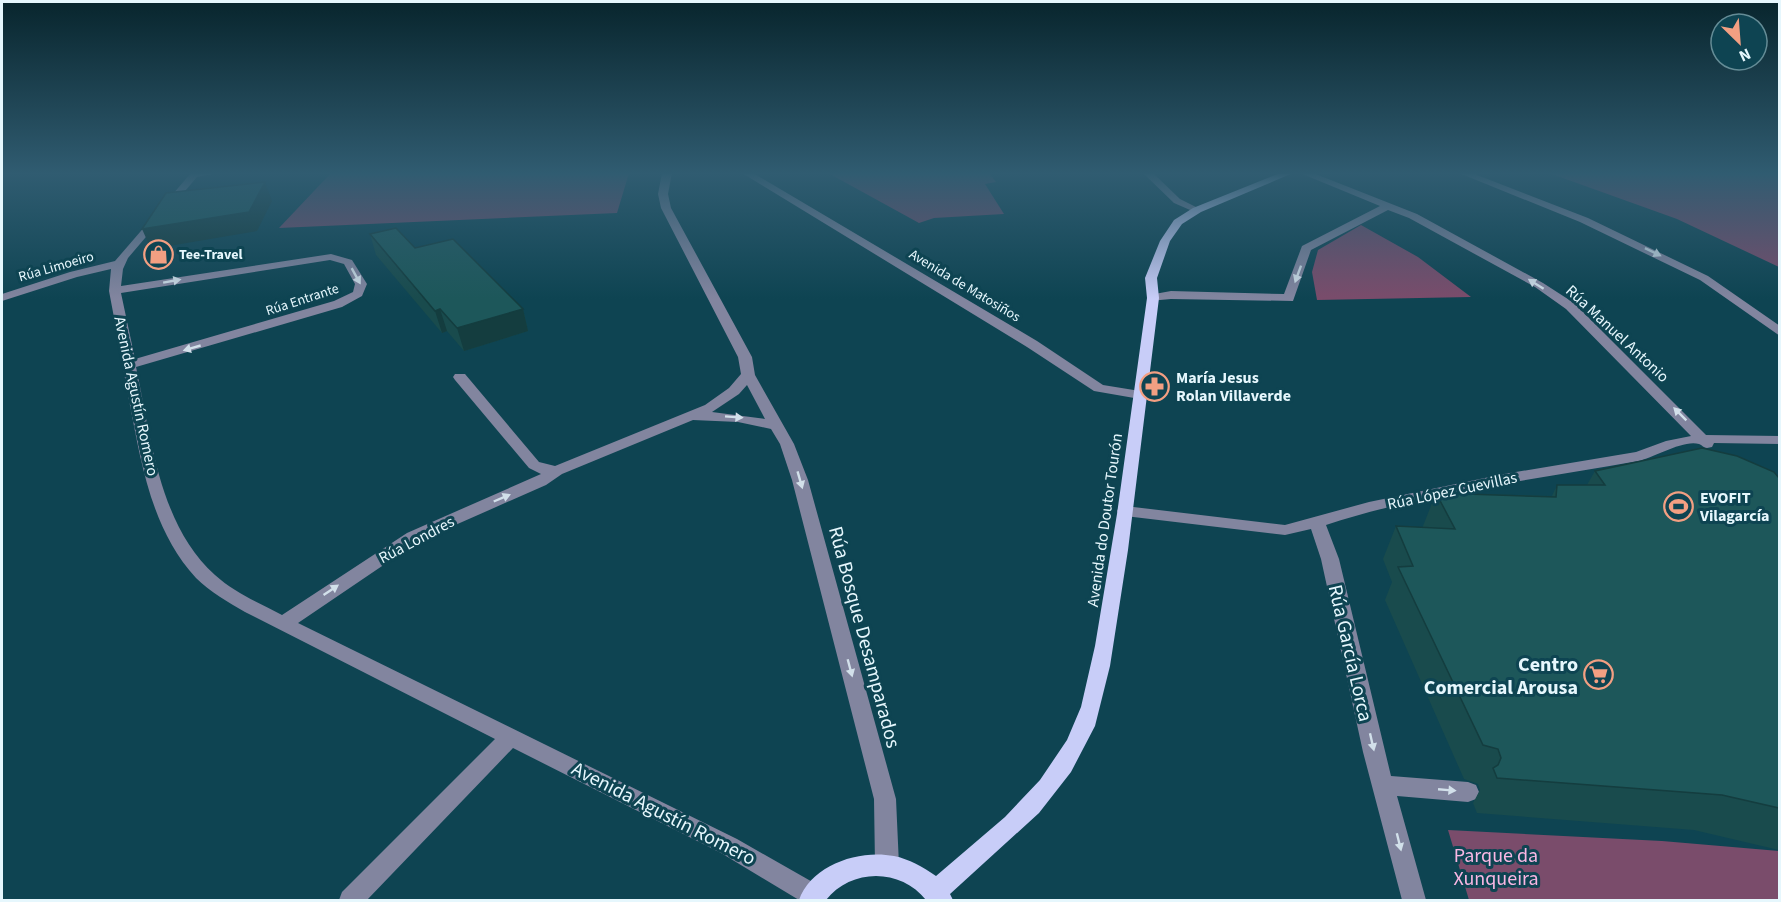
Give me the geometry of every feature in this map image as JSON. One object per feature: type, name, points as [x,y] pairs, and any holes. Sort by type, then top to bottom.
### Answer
[{"type":"main road","name":"Avenida do Doutor Tourón","points":[[938,896],[1042,795],[1076,744],[1099,679],[1125,511],[1153,298],[1151,278],[1165,241],[1178,222],[1189,215]]},
{"type":"main road","points":[[813,898],[828,881],[846,870],[867,864],[906,869],[922,878],[938,896]]},
{"type":"street","points":[[119,264],[160,215]]},
{"type":"street","name":"Rúa Bosque Desamparados","points":[[670,215],[745,357],[748,375],[777,426],[800,480],[885,800],[888,865]]},
{"type":"street","name":"Avenida de Matosiños","points":[[816,215],[1032,344],[1099,388],[1140,395]]},
{"type":"street","points":[[1153,298],[1171,295],[1289,298],[1288,293],[1296,279],[1306,248],[1370,215]]},
{"type":"street","name":"Rúa Manuel Antonio","points":[[1411,215],[1517,272],[1570,306],[1704,439],[1712,455]]},
{"type":"street","points":[[1574,215],[1695,273],[1779,332]]},
{"type":"street","name":"Rúa Entrante","points":[[115,291],[295,260],[331,257],[348,262],[361,284],[362,289],[358,294],[338,304],[130,365]]},
{"type":"street","name":"Avenida Agustín Romero","points":[[119,264],[115,291],[147,457],[159,497],[188,555],[203,573],[224,591],[284,624],[729,846],[813,898]]},
{"type":"street","name":"Rúa Limoeiro","points":[[2,298],[74,274],[119,264]]},
{"type":"street","name":"Rúa Londres","points":[[284,624],[413,537],[540,482],[557,471],[690,417],[723,400],[748,375]]},
{"type":"street","points":[[460,377],[534,465],[547,471],[557,471]]},
{"type":"street","points":[[690,417],[734,416],[777,426]]},
{"type":"street","name":"Rúa López Cuevillas","points":[[1125,511],[1285,530],[1378,505],[1531,473],[1640,456],[1651,450],[1704,439],[1779,440]]},
{"type":"street","name":"Rúa García Lorca","points":[[1317,522],[1330,560],[1414,900]]},
{"type":"street","points":[[351,900],[512,736]]},
{"type":"street","points":[[1384,785],[1468,792]]},
{"type":"green space","points":[[291,215],[570,215],[279,228]]},
{"type":"green space","points":[[905,215],[985,215],[934,218],[919,223]]},
{"type":"green space","points":[[1666,215],[1779,215],[1779,267]]},
{"type":"green space","points":[[1361,225],[1418,257],[1471,297],[1317,300],[1312,272],[1318,250]]},
{"type":"green space","name":"Parque da Xunqueira","points":[[1448,830],[1662,841],[1779,851],[1779,900],[1469,900]]},
{"type":"building","points":[[151,215],[230,215],[142,229]]},
{"type":"building","points":[[396,228],[415,248],[453,239],[523,309],[457,328],[440,309],[435,311],[370,234]]},
{"type":"building","name":"Centro Comercial Arousa","points":[[1702,448],[1737,456],[1774,472],[1779,478],[1779,808],[1722,795],[1497,778],[1493,768],[1498,765],[1501,758],[1498,749],[1483,745],[1398,567],[1413,566],[1396,526],[1455,529],[1436,493],[1556,497],[1557,485],[1605,485],[1595,471]]},
{"type":"place","name":"Tee-Travel","points":[[158,254]]},
{"type":"place","name":"María Jesus Rolan Villaverde","points":[[1155,386]]},
{"type":"place","name":"EVOFIT Vilagarcía","points":[[1679,506]]},
{"type":"place","name":"Centro Comercial Arousa","points":[[1599,675]]}]
